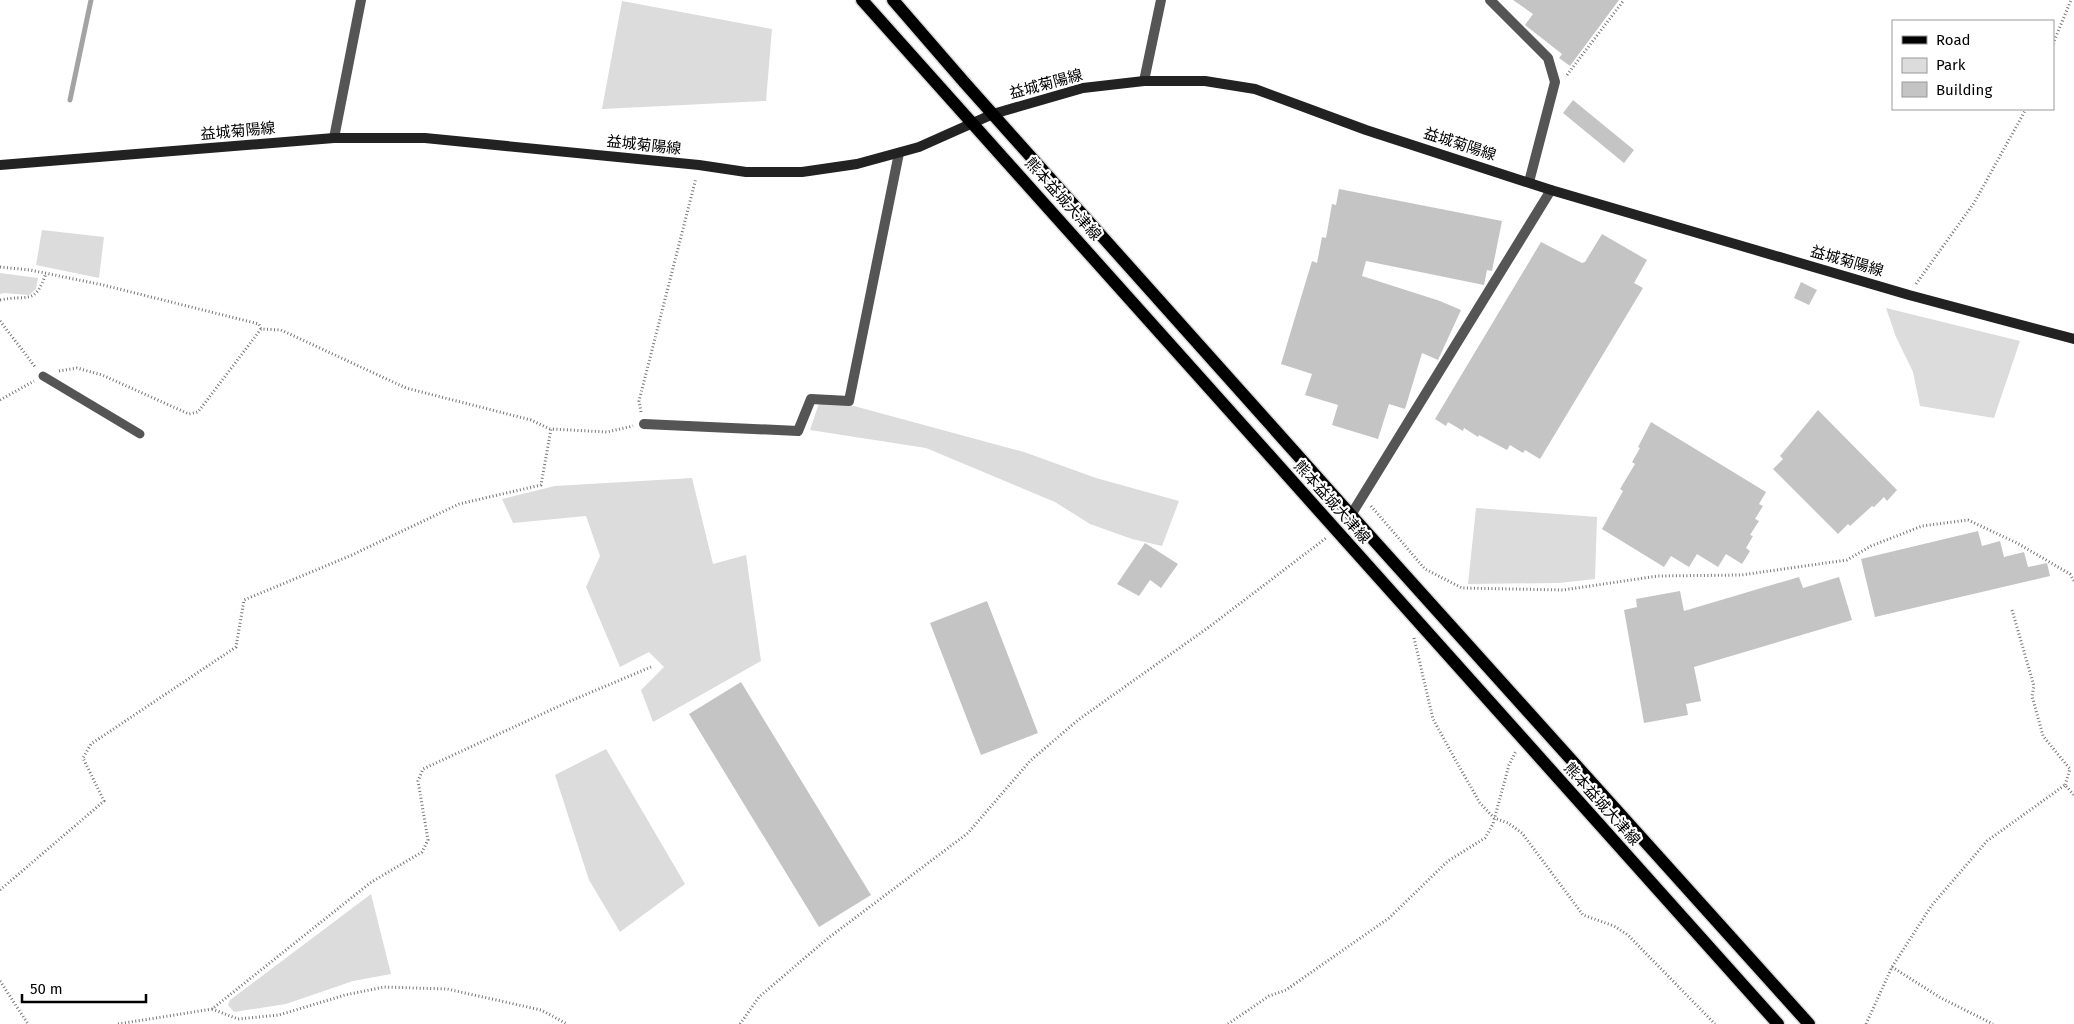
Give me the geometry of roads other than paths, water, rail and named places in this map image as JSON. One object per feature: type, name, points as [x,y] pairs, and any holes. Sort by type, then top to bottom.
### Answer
[{"type":"main road","name":"熊本益城大津線","points":[[862,0],[1778,1024]]},
{"type":"main road","name":"熊本益城大津線","points":[[893,0],[1350,516],[1809,1024]]},
{"type":"main road","name":"益城菊陽線","points":[[0,164],[334,138],[425,138],[699,165],[746,172],[802,172],[857,164],[920,147],[994,114],[1083,88],[1144,81],[1205,81],[1255,89],[1366,130],[1551,190],[1908,295],[2074,339]]},
{"type":"street","points":[[334,138],[361,0]]},
{"type":"street","points":[[1144,81],[1161,0]]},
{"type":"street","points":[[1490,0],[1548,58],[1555,82],[1529,182]]},
{"type":"street","points":[[644,424],[798,431],[811,398],[849,401],[899,153]]},
{"type":"street","points":[[1350,516],[1551,190]]},
{"type":"lane","points":[[43,376],[140,434]]},
{"type":"waterway","points":[[70,100],[91,0]]}]
